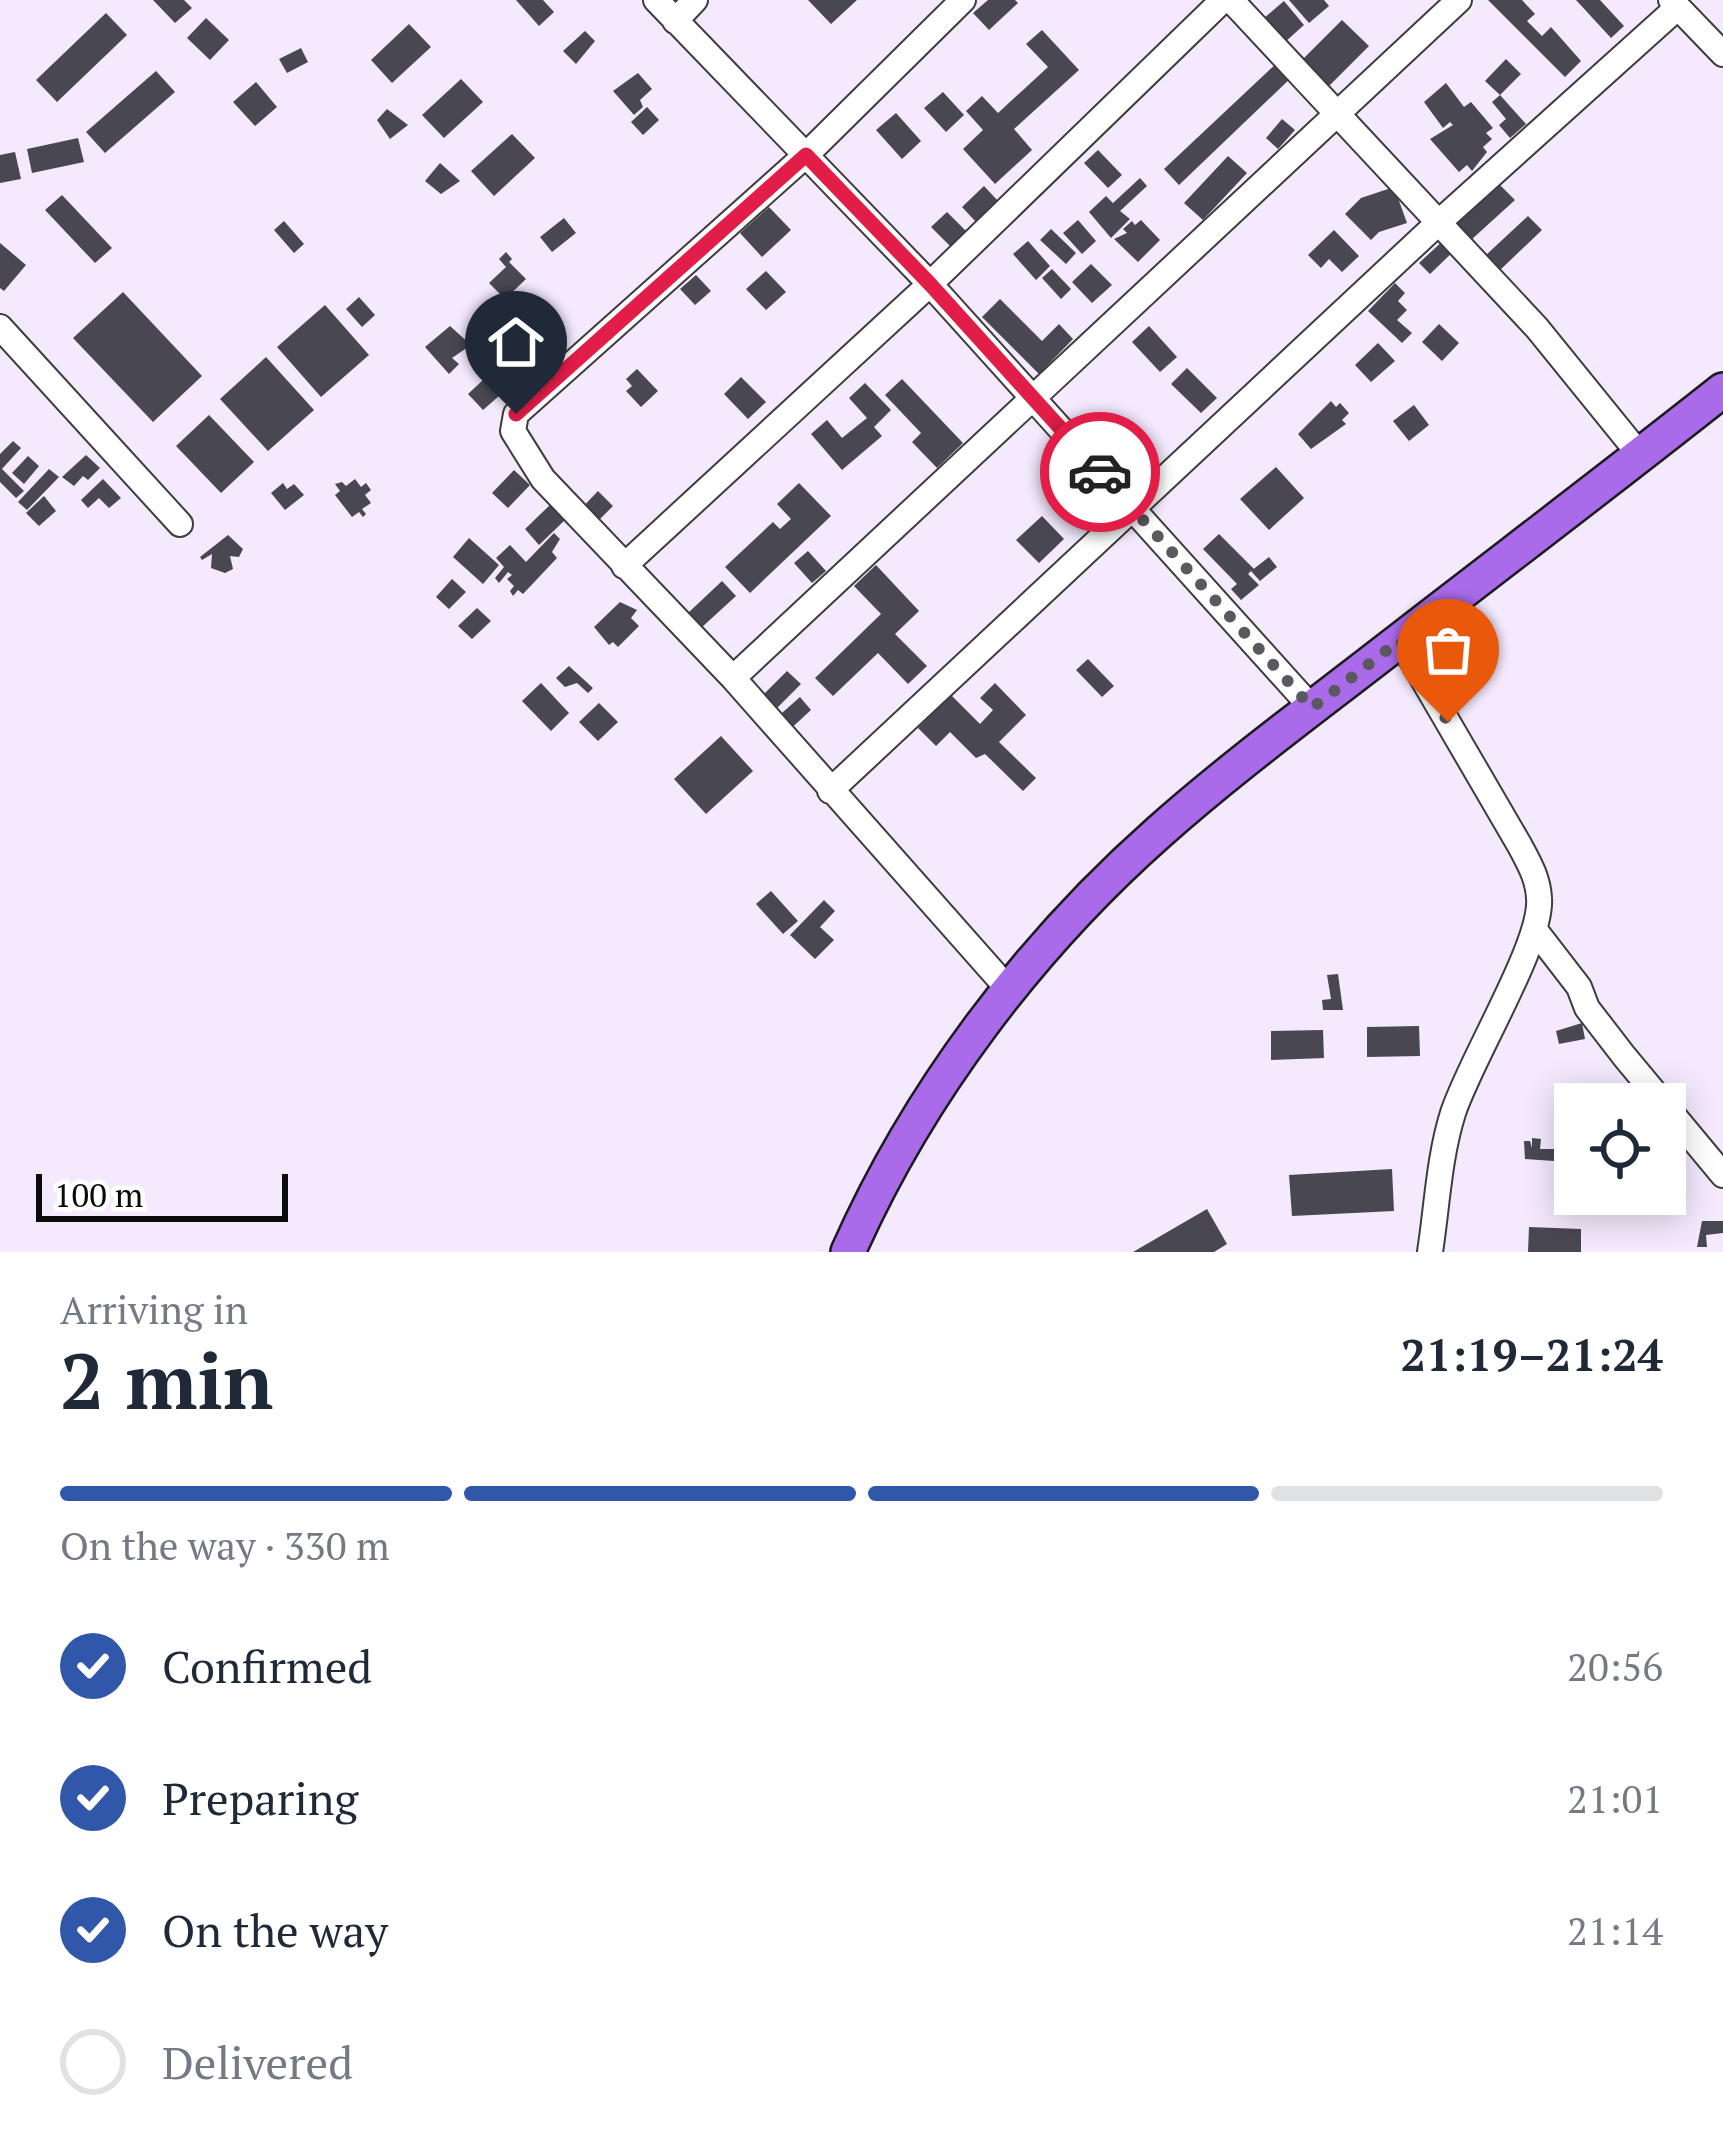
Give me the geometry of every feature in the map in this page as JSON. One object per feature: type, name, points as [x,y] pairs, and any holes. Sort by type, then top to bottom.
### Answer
[{"type":"main road","points":[[848,1252],[915,1123],[1010,991],[1126,862],[1312,708],[1723,390]]},
{"type":"street","points":[[656,0],[930,284],[1312,708]]},
{"type":"street","points":[[674,20],[695,0]]},
{"type":"street","points":[[963,0],[806,155],[516,414],[513,431],[543,479],[733,678],[1010,991]]},
{"type":"street","points":[[624,566],[930,284],[1227,0],[1537,328],[1640,455]]},
{"type":"street","points":[[733,678],[1459,0]]},
{"type":"street","points":[[830,791],[1674,3],[1723,55]]},
{"type":"street","points":[[0,327],[180,524]]},
{"type":"street","points":[[1400,640],[1536,877],[1540,902],[1535,930],[1473,1060],[1451,1120],[1430,1252]]},
{"type":"street","points":[[1535,930],[1579,987],[1587,1008],[1723,1175]]},
{"type":"building","points":[[153,0],[184,0],[192,8],[175,23]]},
{"type":"building","points":[[516,0],[543,0],[554,12],[539,26]]},
{"type":"building","points":[[808,0],[857,0],[831,24]]},
{"type":"building","points":[[988,0],[1018,3],[989,30],[973,13]]},
{"type":"building","points":[[1289,0],[1324,0],[1329,6],[1309,23]]},
{"type":"building","points":[[1488,0],[1522,0],[1535,14],[1527,21],[1542,36],[1551,27],[1581,61],[1565,77]]},
{"type":"building","points":[[1576,0],[1600,0],[1624,26],[1611,38]]},
{"type":"building","points":[[1284,1],[1304,25],[1285,42],[1264,18]]},
{"type":"building","points":[[106,13],[127,35],[57,102],[36,80]]},
{"type":"building","points":[[206,18],[229,40],[210,60],[187,38]]},
{"type":"building","points":[[1342,20],[1369,46],[1326,89],[1299,63]]},
{"type":"building","points":[[409,24],[431,47],[392,83],[371,60]]},
{"type":"building","points":[[1042,30],[1079,70],[1014,129],[1032,150],[995,184],[963,149],[983,130],[966,111],[982,96],[998,113],[1048,67],[1026,44]]},
{"type":"building","points":[[585,31],[595,41],[576,64],[563,51]]},
{"type":"building","points":[[301,48],[308,62],[287,73],[279,59]]},
{"type":"building","points":[[1506,59],[1521,74],[1500,95],[1485,81]]},
{"type":"building","points":[[1280,60],[1294,75],[1179,185],[1164,169]]},
{"type":"building","points":[[156,71],[175,92],[105,153],[86,132]]},
{"type":"building","points":[[638,73],[652,89],[640,100],[643,107],[634,115],[613,91]]},
{"type":"building","points":[[461,79],[483,102],[444,138],[422,115]]},
{"type":"building","points":[[256,82],[277,107],[255,126],[233,102]]},
{"type":"building","points":[[1446,83],[1464,107],[1471,102],[1493,128],[1486,133],[1492,139],[1483,147],[1487,152],[1472,171],[1467,165],[1459,172],[1430,139],[1453,125],[1450,122],[1443,128],[1424,102]]},
{"type":"building","points":[[943,92],[964,115],[946,132],[924,108]]},
{"type":"building","points":[[1500,95],[1526,124],[1510,138],[1499,125],[1506,119],[1492,102]]},
{"type":"building","points":[[647,107],[659,120],[643,135],[631,122]]},
{"type":"building","points":[[387,109],[408,125],[390,139],[377,120]]},
{"type":"building","points":[[896,113],[921,141],[902,159],[876,130]]},
{"type":"building","points":[[1282,119],[1295,130],[1278,149],[1266,138]]},
{"type":"building","points":[[512,134],[535,158],[494,196],[471,171]]},
{"type":"building","points":[[78,138],[84,162],[32,173],[27,149]]},
{"type":"building","points":[[1098,150],[1122,175],[1108,188],[1084,163]]},
{"type":"building","points":[[15,152],[21,179],[0,183],[0,155]]},
{"type":"building","points":[[1228,156],[1247,173],[1203,220],[1184,203]]},
{"type":"building","points":[[440,163],[460,181],[441,194],[425,181]]},
{"type":"building","points":[[1140,178],[1147,186],[1120,211],[1130,219],[1111,238],[1089,212],[1106,196],[1113,203]]},
{"type":"building","points":[[1500,185],[1515,200],[1471,240],[1457,224]]},
{"type":"building","points":[[984,186],[998,201],[976,222],[962,207]]},
{"type":"building","points":[[1394,187],[1407,223],[1379,232],[1371,240],[1345,214],[1361,198]]},
{"type":"building","points":[[62,195],[112,248],[95,263],[45,210]]},
{"type":"building","points":[[769,207],[791,230],[762,257],[740,233]]},
{"type":"building","points":[[947,212],[967,232],[951,247],[931,227]]},
{"type":"building","points":[[1528,216],[1542,230],[1499,271],[1485,256]]},
{"type":"building","points":[[564,218],[576,233],[552,252],[540,237]]},
{"type":"building","points":[[1078,220],[1096,241],[1082,254],[1063,233]]},
{"type":"building","points":[[1141,220],[1160,240],[1138,262],[1114,239],[1127,233],[1123,229],[1132,221],[1135,225]]},
{"type":"building","points":[[284,221],[304,244],[294,253],[274,230]]},
{"type":"building","points":[[1051,229],[1076,253],[1066,264],[1040,240]]},
{"type":"building","points":[[1334,230],[1359,256],[1342,272],[1329,259],[1321,268],[1308,255]]},
{"type":"building","points":[[1446,238],[1456,249],[1430,274],[1419,263]]},
{"type":"building","points":[[1028,241],[1050,266],[1036,280],[1013,254]]},
{"type":"building","points":[[0,243],[26,265],[4,291],[0,288]]},
{"type":"building","points":[[506,252],[526,279],[505,299],[489,283],[506,267],[499,259]]},
{"type":"building","points":[[1091,264],[1112,285],[1092,303],[1072,282]]},
{"type":"building","points":[[1052,269],[1071,289],[1061,299],[1042,278]]},
{"type":"building","points":[[766,271],[786,292],[766,310],[746,289]]},
{"type":"building","points":[[696,275],[711,291],[695,305],[680,289]]},
{"type":"building","points":[[1395,283],[1405,293],[1398,301],[1407,310],[1397,320],[1412,333],[1402,343],[1368,311]]},
{"type":"building","points":[[123,292],[202,376],[153,422],[73,338]]},
{"type":"building","points":[[359,297],[375,315],[362,327],[346,309]]},
{"type":"building","points":[[1000,299],[1042,341],[1059,324],[1073,339],[1039,374],[982,317]]},
{"type":"building","points":[[325,305],[369,355],[321,397],[277,347]]},
{"type":"building","points":[[1439,324],[1459,343],[1442,361],[1422,342]]},
{"type":"building","points":[[450,326],[471,345],[452,358],[459,364],[449,374],[425,347]]},
{"type":"building","points":[[1149,326],[1177,357],[1160,372],[1132,342]]},
{"type":"building","points":[[1378,343],[1395,361],[1371,382],[1355,365]]},
{"type":"building","points":[[266,357],[314,410],[268,451],[220,399]]},
{"type":"building","points":[[1187,368],[1217,398],[1201,413],[1171,384]]},
{"type":"building","points":[[637,369],[658,391],[641,407],[626,391],[632,386],[626,379]]},
{"type":"building","points":[[741,377],[766,402],[748,419],[724,394]]},
{"type":"building","points":[[902,379],[963,443],[937,468],[912,442],[921,433],[885,395]]},
{"type":"building","points":[[483,380],[499,396],[483,410],[468,394]]},
{"type":"building","points":[[865,383],[891,410],[874,427],[882,436],[842,470],[811,434],[827,420],[842,438],[867,418],[849,398]]},
{"type":"building","points":[[1331,401],[1349,413],[1342,420],[1346,424],[1311,449],[1298,434]]},
{"type":"building","points":[[1414,405],[1429,425],[1409,441],[1393,421]]},
{"type":"building","points":[[209,415],[254,462],[221,493],[176,446]]},
{"type":"building","points":[[13,441],[21,448],[2,469],[24,491],[16,498],[0,482],[0,454]]},
{"type":"building","points":[[86,455],[100,468],[74,486],[62,477]]},
{"type":"building","points":[[28,456],[39,466],[24,484],[12,473]]},
{"type":"building","points":[[1276,467],[1304,498],[1269,530],[1240,499]]},
{"type":"building","points":[[49,469],[59,477],[27,510],[18,502]]},
{"type":"building","points":[[514,470],[530,485],[508,508],[492,493]]},
{"type":"building","points":[[103,479],[121,498],[109,508],[99,498],[88,508],[81,500]]},
{"type":"building","points":[[355,479],[371,490],[365,495],[371,503],[362,509],[363,517],[359,512],[352,517],[335,495],[340,491],[335,484],[346,486]]},
{"type":"building","points":[[283,483],[287,489],[294,484],[304,495],[285,510],[271,493]]},
{"type":"building","points":[[799,483],[831,516],[750,593],[725,567],[773,522],[780,529],[791,519],[777,504]]},
{"type":"building","points":[[598,491],[613,506],[593,526],[578,512]]},
{"type":"building","points":[[44,496],[56,511],[39,526],[26,513]]},
{"type":"building","points":[[550,505],[565,520],[539,545],[525,529]]},
{"type":"building","points":[[1042,516],[1064,539],[1039,563],[1016,540]]},
{"type":"building","points":[[554,533],[560,539],[552,552],[557,558],[523,594],[518,590],[513,596],[514,586],[507,579],[512,575],[508,572],[499,583],[495,578],[504,567],[496,558],[510,545],[526,562]]},
{"type":"building","points":[[1219,534],[1254,569],[1269,557],[1277,567],[1260,581],[1251,571],[1248,574],[1259,585],[1241,600],[1231,589],[1237,584],[1203,549]]},
{"type":"building","points":[[228,535],[243,549],[239,557],[230,556],[233,569],[225,573],[211,568],[212,554],[200,557]]},
{"type":"building","points":[[469,538],[499,565],[483,584],[453,557]]},
{"type":"building","points":[[808,551],[826,571],[812,583],[794,563]]},
{"type":"building","points":[[876,565],[919,611],[895,634],[927,666],[908,684],[878,653],[833,696],[815,678],[881,614],[854,586]]},
{"type":"building","points":[[452,579],[466,592],[449,609],[436,597]]},
{"type":"building","points":[[722,581],[736,596],[701,628],[687,614]]},
{"type":"building","points":[[620,602],[637,610],[631,618],[639,626],[618,647],[613,642],[609,645],[594,627]]},
{"type":"building","points":[[477,608],[491,621],[472,639],[458,626]]},
{"type":"building","points":[[1088,659],[1114,686],[1102,697],[1076,670]]},
{"type":"building","points":[[569,666],[593,688],[588,693],[577,683],[565,687],[556,678]]},
{"type":"building","points":[[787,671],[801,684],[773,712],[759,699]]},
{"type":"building","points":[[541,683],[569,713],[551,731],[522,701]]},
{"type":"building","points":[[995,683],[1026,715],[999,742],[1036,778],[1023,791],[985,754],[976,758],[950,732],[936,746],[918,728],[951,695],[980,724],[993,710],[980,698]]},
{"type":"building","points":[[800,697],[811,710],[786,733],[774,720]]},
{"type":"building","points":[[599,703],[618,722],[598,741],[579,722]]},
{"type":"building","points":[[721,736],[753,771],[706,814],[674,779]]},
{"type":"building","points":[[771,891],[798,921],[783,934],[756,904]]},
{"type":"building","points":[[824,900],[835,911],[820,927],[834,940],[815,959],[790,935]]},
{"type":"building","points":[[1338,974],[1343,1010],[1323,1010],[1322,1000],[1331,999],[1327,975]]},
{"type":"building","points":[[1582,1023],[1585,1039],[1559,1044],[1556,1031]]},
{"type":"building","points":[[1419,1026],[1420,1056],[1367,1057],[1367,1027]]},
{"type":"building","points":[[1323,1030],[1324,1058],[1271,1060],[1271,1031]]},
{"type":"building","points":[[1532,1138],[1541,1139],[1540,1149],[1554,1149],[1554,1161],[1525,1159],[1524,1141],[1530,1141],[1532,1148]]},
{"type":"building","points":[[1392,1169],[1394,1211],[1292,1216],[1289,1175]]},
{"type":"building","points":[[1207,1209],[1227,1244],[1214,1252],[1133,1252]]},
{"type":"building","points":[[1702,1221],[1723,1221],[1723,1233],[1706,1235],[1707,1247],[1697,1247]]},
{"type":"building","points":[[1529,1227],[1581,1229],[1581,1252],[1528,1252]]},
{"type":"way so far","points":[[1100,472],[1312,708],[1400,640],[1448,722]]},
{"type":"route","points":[[516,414],[806,155],[1100,472]]}]
